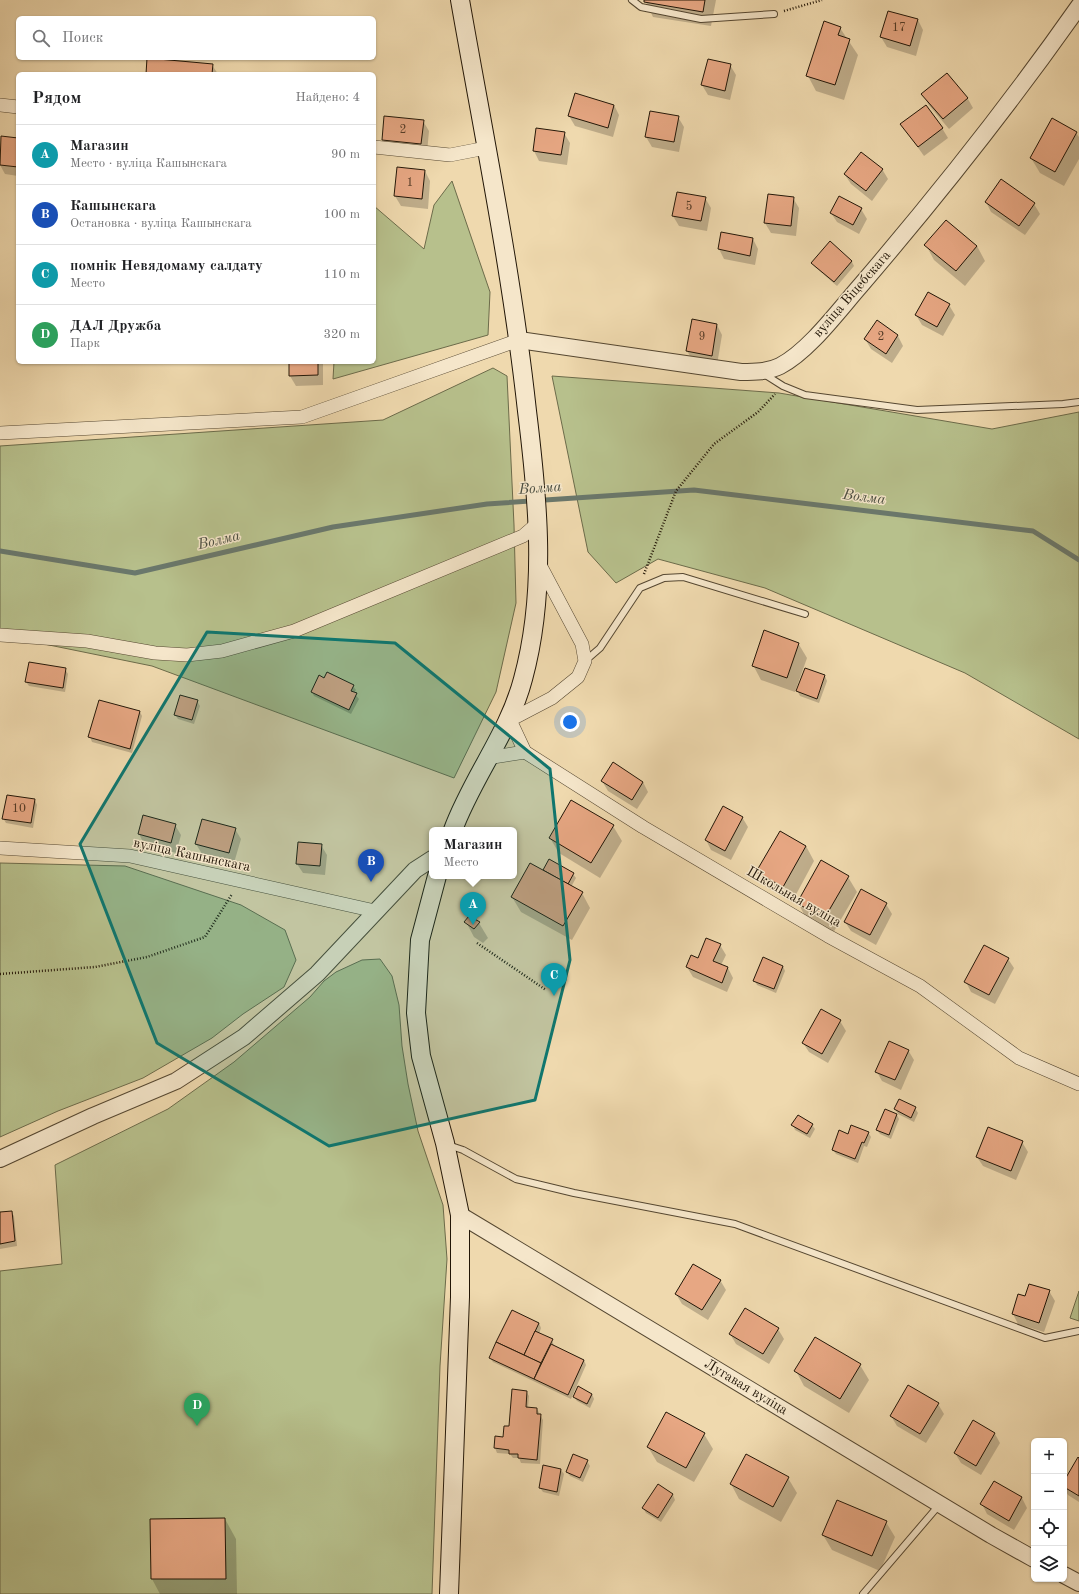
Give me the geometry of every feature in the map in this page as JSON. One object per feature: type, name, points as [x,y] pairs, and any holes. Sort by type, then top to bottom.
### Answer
[{"type":"main road","points":[[454,827],[463,803],[510,720],[524,677],[532,640],[539,563],[534,472],[519,340],[460,0]]},
{"type":"main road","points":[[436,879],[420,940],[416,1013],[421,1056],[445,1143],[460,1215],[460,1297],[449,1594]]},
{"type":"street","name":"вуліца Віцебскага","points":[[519,340],[717,369],[761,372],[780,366],[799,353],[830,320],[905,233],[1023,86],[1079,6]]},
{"type":"street","points":[[0,105],[16,107]]},
{"type":"street","points":[[376,147],[450,155],[486,148]]},
{"type":"street","points":[[0,433],[302,417],[519,340]]},
{"type":"street","points":[[0,635],[87,641],[161,653],[187,655],[222,651],[294,631],[371,600],[523,536],[538,523]]},
{"type":"street","points":[[488,758],[525,752],[510,720],[557,694],[578,677],[585,661],[582,644],[539,563]]},
{"type":"street","name":"Школьная вуліца","points":[[525,752],[643,827],[828,936],[920,986],[1019,1058],[1079,1084]]},
{"type":"street","name":"вуліца Кашынскага","points":[[0,848],[130,856],[375,911]]},
{"type":"street","points":[[0,1159],[93,1116],[176,1081],[244,1037],[317,974],[415,870],[429,861]]},
{"type":"street","name":"Лугавая вуліца","points":[[460,1215],[1031,1557]]},
{"type":"street","points":[[1067,1577],[1079,1583]]},
{"type":"lane","points":[[632,0],[641,7],[701,20],[774,14]]},
{"type":"lane","points":[[761,372],[783,386],[805,395],[917,410],[1041,406],[1079,402]]},
{"type":"lane","points":[[585,661],[600,648],[640,588],[664,578],[683,577],[805,614]]},
{"type":"lane","points":[[445,1143],[463,1150],[516,1179],[574,1193],[735,1224],[1045,1338],[1079,1331]]},
{"type":"lane","points":[[863,1594],[941,1504]]},
{"type":"path","points":[[774,14],[822,0]]},
{"type":"path","points":[[640,588],[644,573],[676,492],[684,480],[714,444],[758,412],[783,386]]},
{"type":"path","points":[[0,974],[95,966],[147,957],[205,937],[239,881]]},
{"type":"path","points":[[477,943],[546,990]]},
{"type":"highlighted area","points":[[207,632],[395,643],[550,769],[570,960],[535,1100],[329,1146],[157,1043],[80,844]]},
{"type":"green space","points":[[452,181],[490,292],[488,335],[333,379],[334,364],[376,364],[376,208],[424,249],[434,205]]},
{"type":"green space","points":[[493,368],[507,376],[516,603],[496,692],[454,778],[152,666],[0,635],[0,446],[383,420]]},
{"type":"green space","points":[[552,376],[779,393],[992,429],[1079,412],[1079,739],[965,673],[765,588],[658,559],[616,583],[588,552]]},
{"type":"green space","points":[[0,863],[125,866],[241,905],[285,930],[296,960],[284,987],[243,1014],[212,1038],[143,1078],[58,1111],[0,1137]]},
{"type":"green space","points":[[380,959],[392,976],[399,1005],[402,1046],[418,1131],[443,1205],[447,1259],[440,1366],[432,1594],[0,1594],[0,1271],[62,1264],[55,1165],[168,1109],[234,1062],[310,997],[324,981],[336,972],[362,960]]},
{"type":"green space","points":[[1079,1291],[1079,1321],[1070,1318]]},
{"type":"building","points":[[644,0],[705,0],[703,12],[644,2]]},
{"type":"building","points":[[888,11],[918,19],[910,46],[880,37]]},
{"type":"building","points":[[824,21],[841,27],[838,35],[850,39],[835,85],[806,76]]},
{"type":"building","points":[[708,59],[731,64],[725,91],[701,85]]},
{"type":"building","points":[[147,60],[169,60],[213,64],[212,72],[146,72]]},
{"type":"building","points":[[947,73],[968,98],[943,119],[921,94]]},
{"type":"building","points":[[575,93],[614,105],[608,128],[568,116]]},
{"type":"building","points":[[926,105],[943,128],[918,147],[900,124]]},
{"type":"building","points":[[650,111],[679,116],[674,142],[645,137]]},
{"type":"building","points":[[384,116],[424,120],[421,144],[382,140]]},
{"type":"building","points":[[1052,118],[1077,132],[1055,172],[1030,158]]},
{"type":"building","points":[[536,128],[565,132],[561,155],[533,151]]},
{"type":"building","points":[[1,136],[16,138],[16,167],[0,165]]},
{"type":"building","points":[[861,152],[883,169],[866,191],[844,174]]},
{"type":"building","points":[[397,167],[425,170],[422,199],[394,196]]},
{"type":"building","points":[[1001,179],[1035,203],[1019,226],[985,202]]},
{"type":"building","points":[[677,192],[706,197],[701,221],[672,216]]},
{"type":"building","points":[[768,194],[794,197],[791,226],[764,223]]},
{"type":"building","points":[[839,196],[862,208],[853,225],[830,213]]},
{"type":"building","points":[[946,220],[977,246],[956,271],[924,245]]},
{"type":"building","points":[[721,232],[753,238],[750,256],[718,249]]},
{"type":"building","points":[[830,241],[852,261],[834,282],[811,263]]},
{"type":"building","points":[[928,292],[950,304],[937,327],[915,315]]},
{"type":"building","points":[[692,319],[717,324],[712,356],[686,351]]},
{"type":"building","points":[[877,320],[898,335],[886,354],[864,339]]},
{"type":"building","points":[[289,364],[318,364],[318,375],[289,376]]},
{"type":"building","points":[[764,630],[799,643],[787,678],[752,666]]},
{"type":"building","points":[[29,662],[66,668],[63,688],[25,682]]},
{"type":"building","points":[[805,668],[825,675],[817,699],[796,691]]},
{"type":"building","points":[[327,672],[354,685],[351,691],[357,693],[349,710],[311,692],[319,675],[324,678]]},
{"type":"building","points":[[180,695],[198,700],[192,720],[174,715]]},
{"type":"building","points":[[99,700],[140,711],[130,749],[88,737]]},
{"type":"building","points":[[613,762],[643,782],[632,800],[601,781]]},
{"type":"building","points":[[7,795],[35,799],[31,823],[2,819]]},
{"type":"building","points":[[571,800],[614,825],[591,863],[549,838]]},
{"type":"building","points":[[723,806],[743,817],[725,851],[705,840]]},
{"type":"building","points":[[143,815],[176,824],[171,843],[138,834]]},
{"type":"building","points":[[202,819],[236,828],[229,853],[195,844]]},
{"type":"building","points":[[780,831],[806,846],[783,887],[756,872]]},
{"type":"building","points":[[298,842],[322,844],[320,866],[296,864]]},
{"type":"building","points":[[549,859],[574,873],[568,884],[543,870]]},
{"type":"building","points":[[821,860],[849,876],[824,919],[797,903]]},
{"type":"building","points":[[530,863],[583,892],[563,926],[511,897]]},
{"type":"building","points":[[861,889],[887,903],[870,935],[844,922]]},
{"type":"building","points":[[469,916],[480,922],[474,929],[464,922]]},
{"type":"building","points":[[706,938],[721,944],[713,961],[728,967],[722,983],[686,967],[691,955],[698,958]]},
{"type":"building","points":[[984,945],[1009,958],[989,995],[964,982]]},
{"type":"building","points":[[763,957],[783,966],[774,989],[753,981]]},
{"type":"building","points":[[821,1009],[841,1020],[822,1054],[802,1043]]},
{"type":"building","points":[[889,1041],[909,1050],[895,1080],[875,1072]]},
{"type":"building","points":[[899,1099],[916,1107],[911,1118],[894,1109]]},
{"type":"building","points":[[885,1109],[897,1114],[889,1135],[876,1130]]},
{"type":"building","points":[[798,1115],[813,1124],[807,1134],[791,1125]]},
{"type":"building","points":[[851,1125],[869,1132],[864,1143],[862,1142],[855,1159],[832,1150],[839,1130],[848,1134]]},
{"type":"building","points":[[988,1127],[1023,1141],[1011,1171],[976,1157]]},
{"type":"building","points":[[12,1211],[15,1241],[0,1244],[0,1212]]},
{"type":"building","points":[[693,1264],[721,1280],[702,1310],[675,1294]]},
{"type":"building","points":[[1029,1284],[1050,1290],[1039,1323],[1012,1314],[1018,1294],[1025,1296]]},
{"type":"building","points":[[745,1308],[779,1328],[763,1354],[729,1334]]},
{"type":"building","points":[[512,1310],[539,1323],[524,1355],[496,1342]]},
{"type":"building","points":[[535,1331],[553,1339],[541,1363],[524,1355]]},
{"type":"building","points":[[815,1337],[861,1364],[840,1399],[794,1371]]},
{"type":"building","points":[[496,1342],[541,1363],[534,1379],[489,1358]]},
{"type":"building","points":[[551,1344],[584,1360],[568,1395],[534,1379]]},
{"type":"building","points":[[908,1385],[939,1403],[920,1434],[890,1416]]},
{"type":"building","points":[[578,1386],[592,1394],[587,1404],[573,1397]]},
{"type":"building","points":[[512,1389],[527,1391],[526,1407],[537,1408],[537,1414],[541,1414],[537,1460],[518,1458],[518,1454],[509,1454],[509,1450],[494,1448],[495,1436],[503,1437],[504,1426],[509,1426]]},
{"type":"building","points":[[666,1412],[705,1433],[686,1468],[647,1447]]},
{"type":"building","points":[[973,1420],[995,1433],[976,1466],[954,1453]]},
{"type":"building","points":[[573,1454],[588,1460],[580,1478],[566,1472]]},
{"type":"building","points":[[746,1454],[789,1477],[773,1507],[730,1484]]},
{"type":"building","points":[[1078,1457],[1079,1496],[1067,1489],[1067,1476]]},
{"type":"building","points":[[543,1465],[561,1469],[557,1492],[539,1488]]},
{"type":"building","points":[[994,1481],[1022,1497],[1009,1521],[980,1504]]},
{"type":"building","points":[[658,1484],[673,1494],[658,1518],[642,1508]]},
{"type":"building","points":[[837,1500],[887,1521],[872,1556],[822,1535]]},
{"type":"building","points":[[225,1518],[226,1579],[151,1579],[150,1519]]},
{"type":"waterway","name":"Волма","points":[[0,551],[135,573],[333,527],[487,504],[694,490],[1033,531],[1079,560]]},
{"type":"place","name":"Кашынскага","points":[[371,882]]},
{"type":"place","name":"Магазин","points":[[473,925]]},
{"type":"place","name":"помнік Невядомаму салдату","points":[[554,996]]},
{"type":"place","name":"ДАЛ Дружба","points":[[197,1426]]}]
